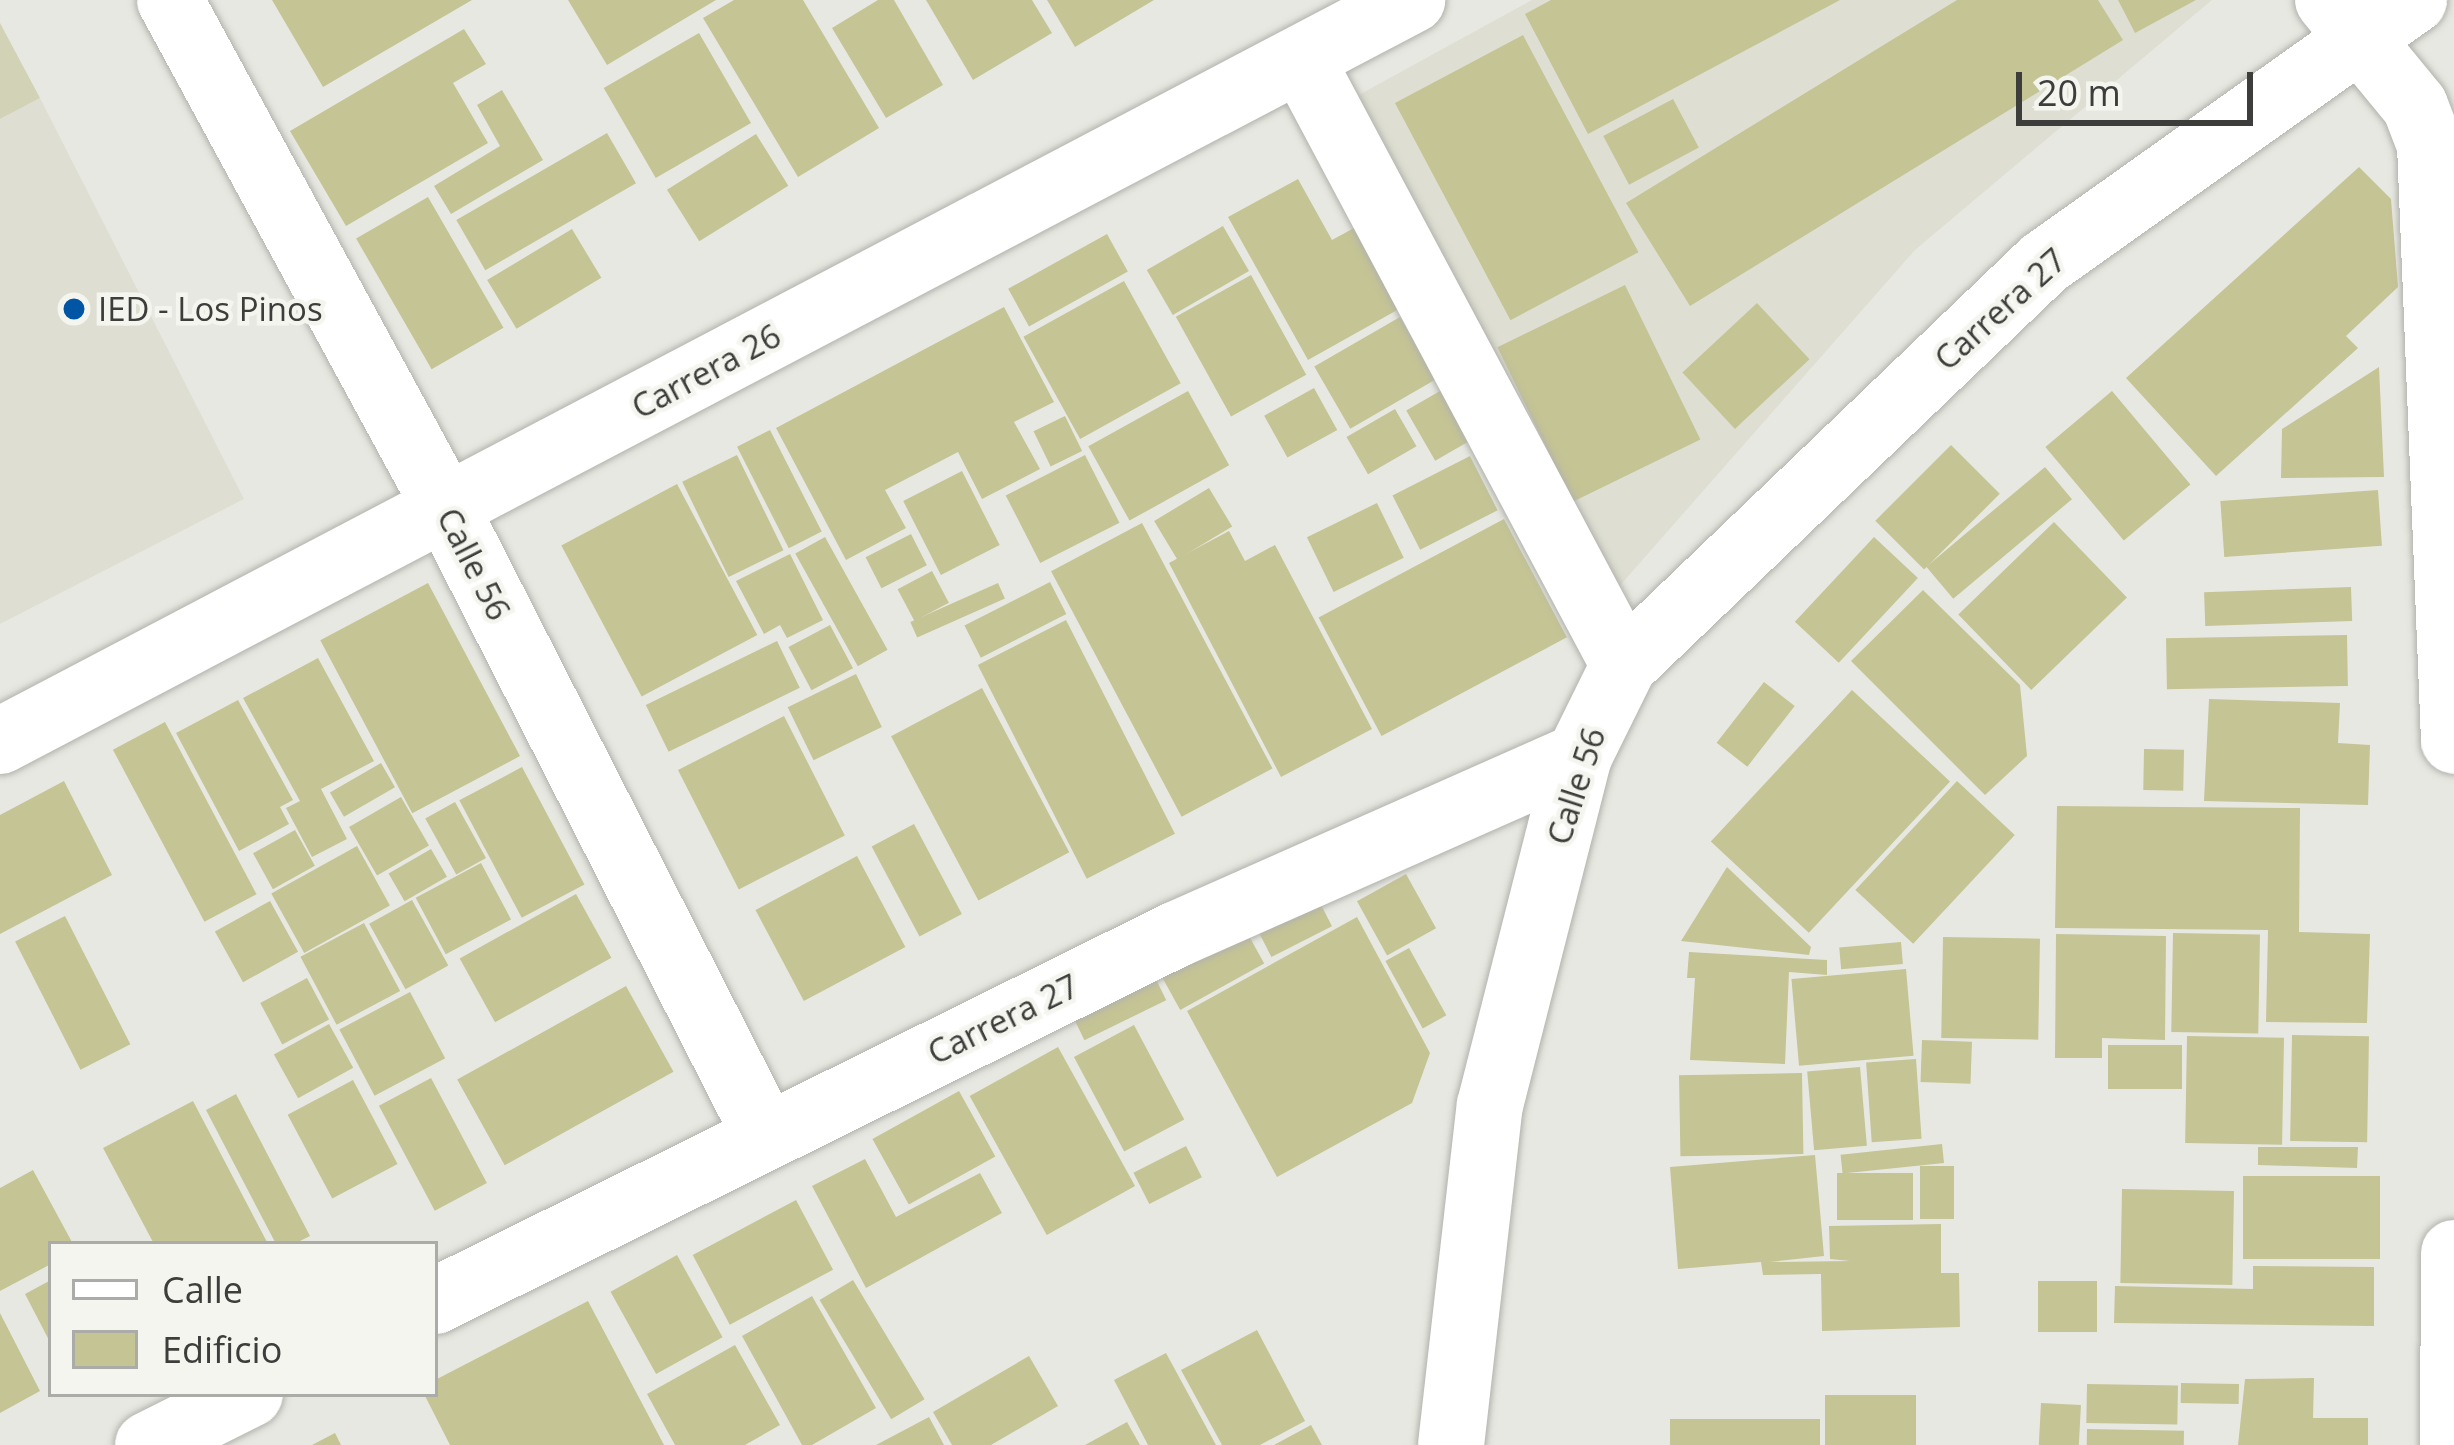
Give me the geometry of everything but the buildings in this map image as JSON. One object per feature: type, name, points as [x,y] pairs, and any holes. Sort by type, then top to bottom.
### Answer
[{"type":"street","name":"Calle 56","points":[[170,0],[446,508],[766,1134]]},
{"type":"street","name":"Carrera 26","points":[[0,741],[1412,0]]},
{"type":"street","name":"Carrera 27","points":[[1624,664],[2044,263],[2343,19],[2414,0]]},
{"type":"street","points":[[2343,19],[2415,106],[2430,146],[2454,741]]},
{"type":"street","points":[[1301,59],[1624,664]]},
{"type":"street","name":"Calle 56","points":[[1450,1445],[1490,1105],[1579,756],[1624,664]]},
{"type":"street","name":"Carrera 27","points":[[438,1298],[1175,935],[1579,756]]},
{"type":"street","points":[[2452,1445],[2454,1253]]},
{"type":"street","points":[[148,1445],[244,1397]]},
{"type":"shaded area","points":[[1532,0],[2212,0],[1915,250],[1602,606],[1344,103]]},
{"type":"shaded area","name":"IED - Los Pinos","points":[[40,98],[244,499],[0,624],[0,119]]},
{"type":"green space","points":[[0,23],[40,98],[0,119]]},
{"type":"place","name":"IED - Los Pinos","points":[[74,309]]}]
